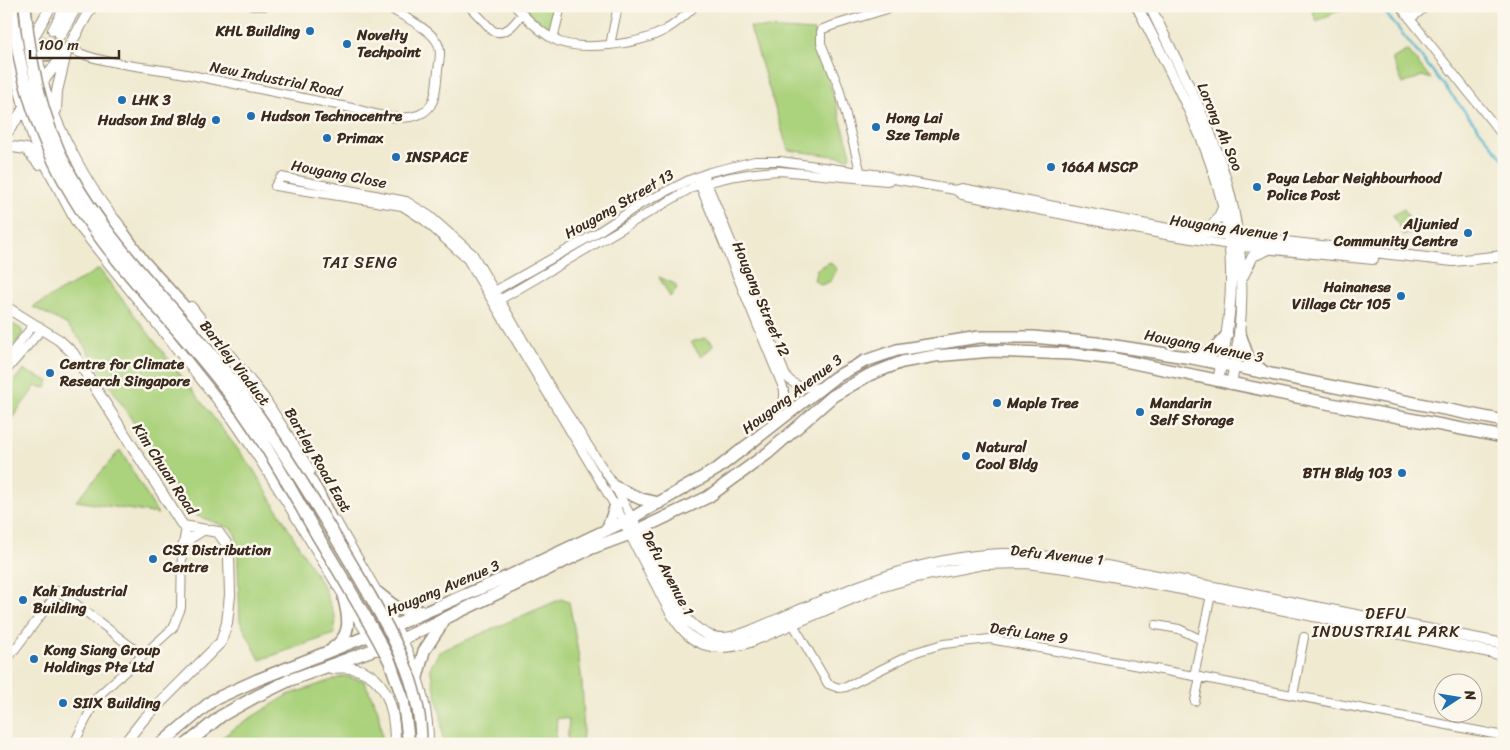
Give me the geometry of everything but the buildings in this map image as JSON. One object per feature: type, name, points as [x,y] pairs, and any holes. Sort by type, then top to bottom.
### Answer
[{"type":"highway","name":"Bartley Viaduct","points":[[12,6],[17,48],[28,94],[50,153],[68,188],[102,240],[225,388],[261,439],[390,662],[403,699],[410,744]]},
{"type":"highway","name":"Bartley Viaduct","points":[[27,6],[30,49],[41,102],[58,149],[81,193],[140,272],[246,398],[343,551],[383,618],[408,672],[422,730],[421,744]]},
{"type":"highway","points":[[6,12],[9,17],[22,16],[27,6]]},
{"type":"highway","points":[[27,6],[34,37]]},
{"type":"highway","points":[[6,28],[13,38],[26,50],[38,55],[55,55],[67,49]]},
{"type":"highway","points":[[6,38],[10,75]]},
{"type":"highway","points":[[114,220],[143,261],[186,309],[277,426],[317,491],[336,529],[343,551]]},
{"type":"highway","points":[[1240,334],[1249,360],[1266,373]]},
{"type":"highway","points":[[1192,358],[1213,350],[1227,335]]},
{"type":"highway","name":"Hougang Avenue 3","points":[[161,744],[213,700],[257,680],[369,637],[628,520],[717,469],[850,368],[897,350],[979,337],[1018,336],[1066,340],[1192,358],[1504,421]]},
{"type":"highway","name":"Hougang Avenue 3","points":[[187,744],[221,716],[290,680],[378,650],[592,548],[708,497],[768,453],[833,396],[868,375],[902,362],[966,353],[1036,351],[1115,359],[1218,382],[1504,437]]},
{"type":"highway","points":[[615,487],[641,499],[659,503]]},
{"type":"highway","points":[[607,530],[616,505]]},
{"type":"highway","points":[[378,593],[398,609],[411,613],[440,606]]},
{"type":"highway","points":[[323,655],[338,644],[346,633],[348,619],[344,599]]},
{"type":"highway","points":[[416,678],[424,651],[444,620]]},
{"type":"main road","points":[[51,6],[10,75],[35,144],[52,180],[77,224],[92,244],[233,418],[260,459],[344,599],[378,650]]},
{"type":"main road","points":[[66,6],[56,32],[77,6]]},
{"type":"main road","points":[[6,134],[67,49],[92,6]]},
{"type":"main road","name":"Lorong Ah Soo","points":[[1137,6],[1198,129],[1209,157],[1234,241],[1242,277],[1240,334],[1231,384]]},
{"type":"main road","name":"Lorong Ah Soo","points":[[1150,6],[1218,153],[1232,203],[1234,241],[1230,308],[1218,382]]},
{"type":"main road","points":[[40,26],[40,41],[46,52],[59,49],[74,38]]},
{"type":"main road","name":"Bartley Road East","points":[[34,37],[43,80],[58,122],[83,171],[114,220],[229,352],[263,397],[304,459],[337,524],[378,593],[394,626],[416,678],[428,725],[428,744]]},
{"type":"main road","points":[[58,122],[55,105],[67,49]]},
{"type":"main road","points":[[6,146],[26,149],[52,180]]},
{"type":"main road","points":[[1192,231],[1211,228],[1216,224],[1223,208]]},
{"type":"main road","name":"Hougang Avenue 1","points":[[1234,241],[1270,248],[1452,267],[1504,262]]},
{"type":"main road","name":"Hougang Avenue 1","points":[[1234,241],[1453,261],[1504,256]]},
{"type":"main road","points":[[1242,277],[1253,256],[1270,248]]},
{"type":"main road","name":"Kim Chuan Road","points":[[6,307],[68,348],[82,365],[178,519],[186,528],[218,532],[228,546],[230,595],[225,633],[212,652],[143,720],[124,744]]},
{"type":"main road","name":"Defu Avenue 1","points":[[628,520],[673,620],[692,638],[711,647],[735,647],[790,620],[903,580],[983,564],[1027,563],[1214,592],[1504,644]]},
{"type":"main road","points":[[182,549],[190,538],[203,530]]},
{"type":"main road","name":"Defu Avenue 1","points":[[1214,592],[1504,656]]},
{"type":"main road","points":[[328,668],[348,666],[362,669],[376,678],[383,687],[388,702],[395,744]]},
{"type":"street","points":[[252,6],[265,6]]},
{"type":"street","name":"New Industrial Road","points":[[67,49],[111,61],[183,73],[391,116],[416,116],[428,109],[436,94],[440,51],[438,44],[426,30],[386,6]]},
{"type":"street","points":[[469,6],[493,31],[498,32],[505,32],[522,14]]},
{"type":"street","points":[[515,6],[553,39],[575,45],[610,44],[660,32],[691,8]]},
{"type":"street","points":[[553,39],[561,6]]},
{"type":"street","points":[[610,44],[618,6]]},
{"type":"street","points":[[861,175],[838,88],[822,43],[821,32],[831,26],[897,6]]},
{"type":"street","points":[[1400,6],[1499,131]]},
{"type":"street","points":[[1410,19],[1427,6]]},
{"type":"street","name":"Hougang Street 13","points":[[492,292],[595,234],[641,204],[700,175],[755,161],[780,160],[818,169],[861,175]]},
{"type":"street","name":"Hougang Street 13","points":[[497,302],[702,184],[763,172],[818,169]]},
{"type":"street","name":"Hougang Street 12","points":[[700,175],[784,390],[784,399],[780,411],[768,430]]},
{"type":"street","name":"Hougang Avenue 1","points":[[861,175],[888,176],[893,179],[955,190],[962,195],[1166,235],[1234,241]]},
{"type":"street","name":"Hougang Close","points":[[492,292],[467,259],[425,221],[402,206],[275,186],[281,177],[406,201],[430,216],[473,254],[492,292],[497,302],[616,505],[628,520]]},
{"type":"street","name":"Hougang Street 12","points":[[702,184],[786,376],[790,382],[800,387],[825,386]]},
{"type":"street","name":"Hougang Avenue 1","points":[[955,190],[962,188],[1192,231],[1234,241]]},
{"type":"street","name":"Hougang Close","points":[[497,302],[615,487],[628,520]]},
{"type":"street","points":[[6,360],[38,327]]},
{"type":"street","points":[[6,371],[38,327]]},
{"type":"street","points":[[74,744],[97,697],[173,628],[179,617],[182,608],[182,549],[186,528]]},
{"type":"street","points":[[6,661],[59,592],[143,656]]},
{"type":"street","points":[[1195,701],[1202,640],[1214,592]]},
{"type":"street","points":[[1198,676],[1214,592]]},
{"type":"street","name":"Defu Lane 9","points":[[790,620],[828,684],[839,688],[846,687],[916,652],[943,644],[986,639],[1009,641],[1198,676],[1504,736]]},
{"type":"street","points":[[1156,625],[1179,630],[1202,640]]},
{"type":"street","points":[[1293,695],[1304,637]]},
{"type":"green space","points":[[519,6],[559,6],[552,35],[537,24]]},
{"type":"green space","points":[[1310,6],[1343,6],[1344,8],[1317,21]]},
{"type":"green space","points":[[750,27],[814,31],[851,154],[849,158],[788,150]]},
{"type":"green space","points":[[1408,50],[1431,79],[1422,76],[1403,84],[1392,59]]},
{"type":"green space","points":[[1404,209],[1415,231],[1404,236],[1393,215]]},
{"type":"green space","points":[[830,262],[837,269],[831,281],[821,285],[814,280],[817,269]]},
{"type":"green space","points":[[99,269],[253,469],[324,588],[336,619],[334,634],[260,660],[240,621],[237,540],[233,529],[192,514],[82,342],[66,324],[33,307]]},
{"type":"green space","points":[[659,277],[675,284],[677,288],[670,297]]},
{"type":"green space","points":[[6,321],[20,328],[23,332],[6,360]]},
{"type":"green space","points":[[705,338],[714,345],[701,357],[691,342]]},
{"type":"green space","points":[[23,370],[49,381],[46,388],[36,386],[6,426],[6,390]]},
{"type":"green space","points":[[120,450],[158,514],[76,501]]},
{"type":"green space","points":[[561,599],[569,602],[578,655],[583,708],[582,744],[567,744],[569,719],[557,718],[555,744],[443,744],[441,716],[430,668],[439,652]]},
{"type":"green space","points":[[344,676],[364,681],[378,710],[383,744],[213,744],[242,723],[288,695]]},
{"type":"waterway","points":[[1380,6],[1504,160]]},
{"type":"tunnel","points":[[33,58],[53,30]]},
{"type":"tunnel","points":[[36,72],[60,35]]},
{"type":"tunnel","points":[[6,95],[20,76]]},
{"type":"tunnel","points":[[6,112],[24,87]]},
{"type":"place","name":"KHL Building","points":[[310,31]]},
{"type":"place","name":"Novelty Techpoint","points":[[347,44]]},
{"type":"place","name":"LHK 3","points":[[122,100]]},
{"type":"place","name":"Hudson Technocentre","points":[[251,116]]},
{"type":"place","name":"Hudson Ind Bldg","points":[[216,120]]},
{"type":"place","name":"Hong Lai Sze Temple","points":[[876,127]]},
{"type":"place","name":"Primax","points":[[327,138]]},
{"type":"place","name":"INSPACE","points":[[396,157]]},
{"type":"place","name":"166A MSCP","points":[[1051,167]]},
{"type":"place","name":"Paya Lebar Neighbourhood Police Post","points":[[1257,187]]},
{"type":"place","name":"Aljunied Community Centre","points":[[1468,233]]},
{"type":"place","name":"Hainanese Village Ctr 105","points":[[1401,296]]},
{"type":"place","name":"Centre for Climate Research Singapore","points":[[50,373]]},
{"type":"place","name":"Maple Tree","points":[[997,403]]},
{"type":"place","name":"Mandarin Self Storage","points":[[1140,412]]},
{"type":"place","name":"Natural Cool Bldg","points":[[966,456]]},
{"type":"place","name":"BTH Bldg 103","points":[[1402,473]]},
{"type":"place","name":"CSI Distribution Centre","points":[[153,559]]},
{"type":"place","name":"Kah Industrial Building","points":[[23,600]]},
{"type":"place","name":"Kong Siang Group Holdings Pte Ltd","points":[[34,659]]},
{"type":"place","name":"SIIX Building","points":[[63,703]]},
{"type":"district","name":"TAI SENG","points":[[360,262]]},
{"type":"district","name":"DEFU INDUSTRIAL PARK","points":[[1386,622]]}]
